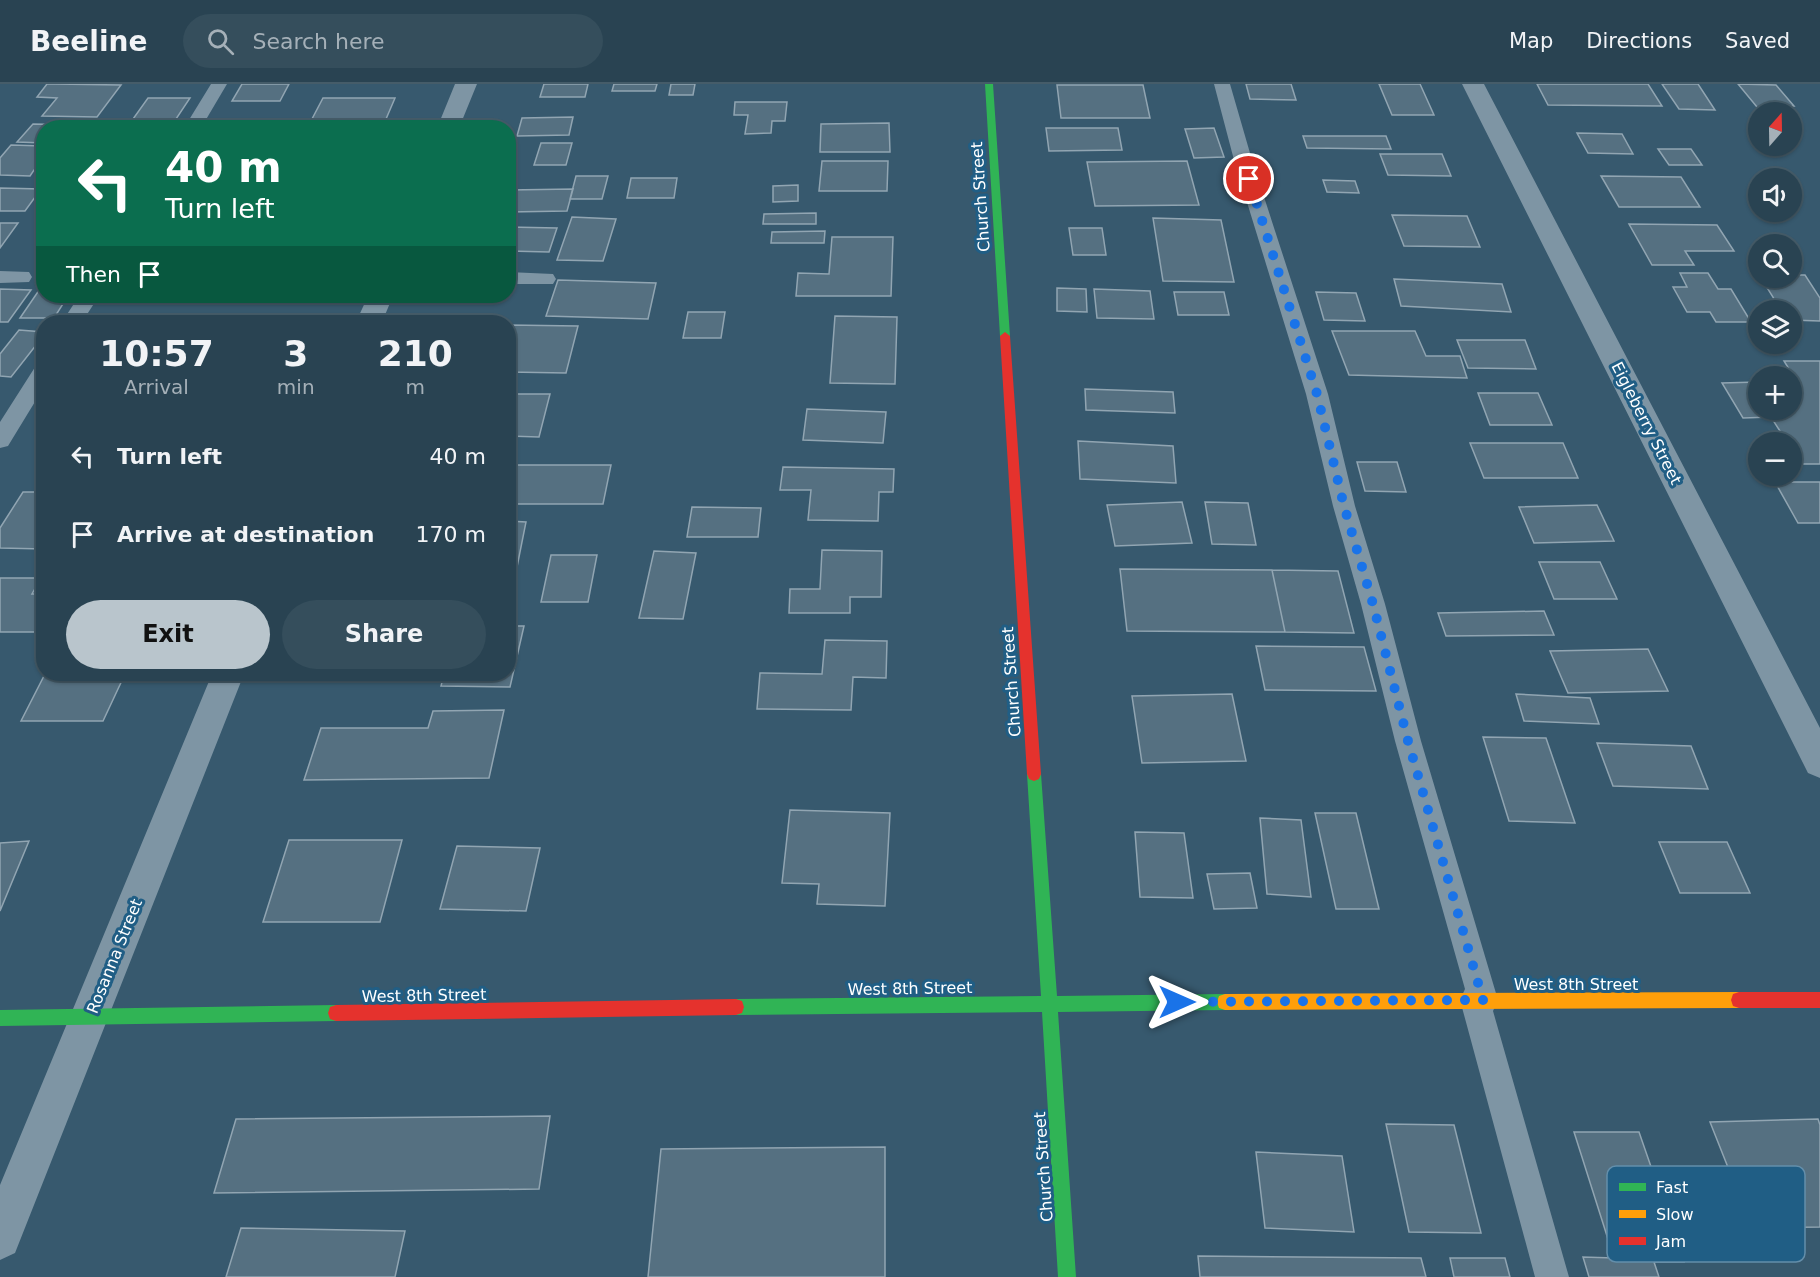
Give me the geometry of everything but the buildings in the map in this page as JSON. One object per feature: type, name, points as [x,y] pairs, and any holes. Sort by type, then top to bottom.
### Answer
[{"type":"street","points":[[451,120],[466,84]]},
{"type":"street","name":"Church Street","points":[[989,84],[1067,1277]]},
{"type":"street","name":"Eigleberry Street","points":[[1473,84],[1820,762]]},
{"type":"street","name":"Rosanna Street","points":[[0,1238],[225,681]]},
{"type":"street","name":"West 8th Street","points":[[0,1018],[1048,1002],[1820,1000]]},
{"type":"lane","points":[[197,120],[219,84]]},
{"type":"lane","points":[[1222,84],[1243,160],[1317,394],[1344,506],[1373,604],[1552,1277]]},
{"type":"lane","points":[[0,277],[22,277]]},
{"type":"lane","points":[[516,278],[546,279]]},
{"type":"lane","points":[[0,440],[36,382]]},
{"type":"traffic: fast","points":[[989,84],[1005,336]]},
{"type":"traffic: fast","points":[[1034,774],[1067,1277]]},
{"type":"traffic: fast","points":[[736,1007],[1225,1002]]},
{"type":"traffic: fast","points":[[0,1018],[336,1013]]},
{"type":"traffic: slow","points":[[1225,1002],[1739,1000]]},
{"type":"traffic: jam","points":[[1005,336],[1034,774]]},
{"type":"traffic: jam","points":[[1739,1000],[1820,1000]]},
{"type":"traffic: jam","points":[[336,1013],[736,1007]]},
{"type":"route","points":[[1177,1002],[1483,1000],[1408,741],[1373,604],[1344,506],[1317,394],[1249,179]]}]
